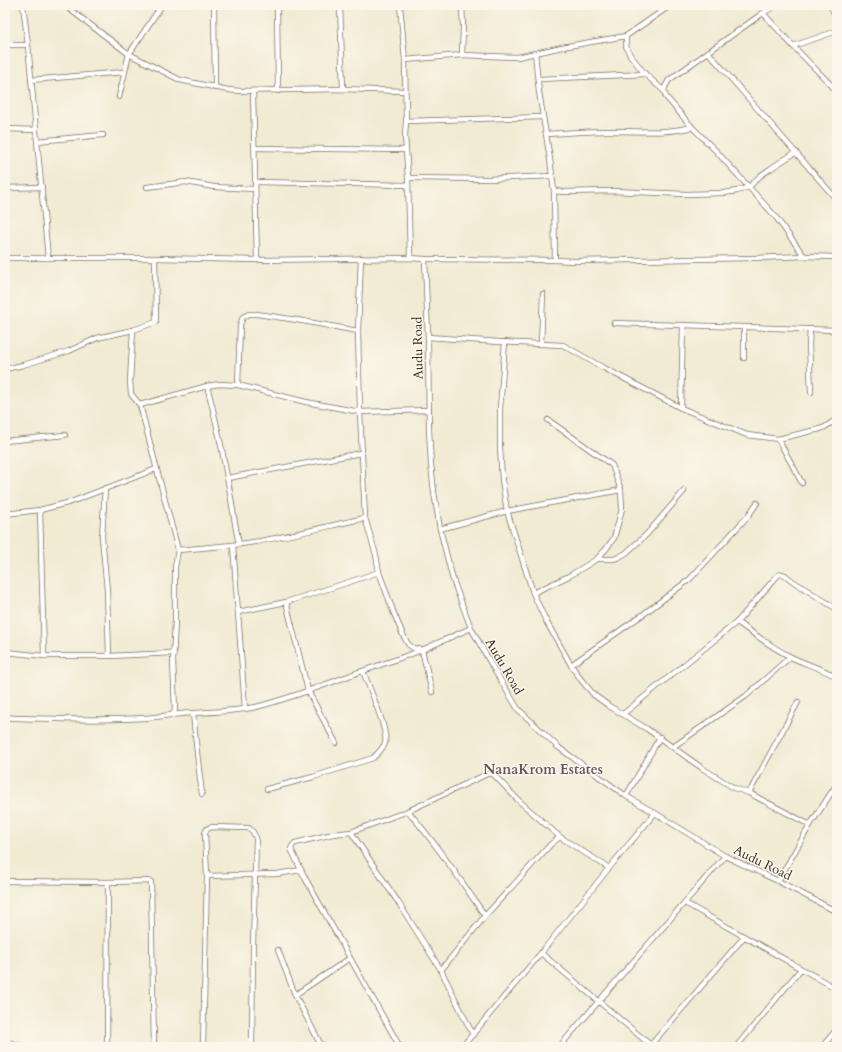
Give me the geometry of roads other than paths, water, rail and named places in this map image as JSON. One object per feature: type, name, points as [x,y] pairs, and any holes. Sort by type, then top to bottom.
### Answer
[{"type":"street","points":[[24,5],[48,258]]},
{"type":"street","points":[[64,5],[129,54],[180,80],[215,88],[252,92],[343,89],[406,91]]},
{"type":"street","points":[[119,97],[129,54],[162,5]]},
{"type":"street","points":[[214,5],[215,88]]},
{"type":"street","points":[[277,5],[278,91]]},
{"type":"street","points":[[340,5],[343,89]]},
{"type":"street","points":[[400,5],[405,60],[405,136],[408,178],[410,258]]},
{"type":"street","points":[[462,5],[462,55]]},
{"type":"street","points":[[405,60],[462,55],[518,57],[562,47],[626,36],[671,5]]},
{"type":"street","points":[[664,91],[669,80],[776,5]]},
{"type":"street","points":[[830,5],[837,19]]},
{"type":"street","points":[[763,13],[837,91]]},
{"type":"street","points":[[793,46],[837,31]]},
{"type":"street","points":[[626,36],[626,46],[630,55],[645,74],[664,91],[666,97],[692,127],[775,216],[804,256]]},
{"type":"street","points":[[5,45],[28,45]]},
{"type":"street","points":[[708,52],[837,200]]},
{"type":"street","points":[[535,53],[539,92],[554,191],[556,246],[555,260]]},
{"type":"street","points":[[31,80],[124,72]]},
{"type":"street","points":[[540,79],[645,74]]},
{"type":"street","points":[[252,92],[255,148],[257,260]]},
{"type":"street","points":[[406,121],[543,117]]},
{"type":"street","points":[[546,134],[606,130],[666,131],[692,127]]},
{"type":"street","points":[[5,130],[36,130]]},
{"type":"street","points":[[37,140],[104,135]]},
{"type":"street","points":[[255,148],[406,150]]},
{"type":"street","points":[[554,191],[612,191],[686,194],[724,193],[737,191],[749,187],[760,176],[796,152]]},
{"type":"street","points":[[408,178],[488,179],[552,176]]},
{"type":"street","points":[[147,187],[186,182],[214,187],[255,189]]},
{"type":"street","points":[[255,182],[408,185]]},
{"type":"street","points":[[5,188],[42,187]]},
{"type":"street","points":[[5,258],[257,260],[410,258],[576,261],[804,256],[837,257]]},
{"type":"street","points":[[5,369],[69,352],[97,338],[133,330],[156,322],[155,258]]},
{"type":"street","points":[[361,258],[358,331],[361,453],[365,518],[376,555],[379,572],[403,635],[408,644],[413,648],[422,650]]},
{"type":"street","name":"Audu Road","points":[[425,259],[430,464],[440,529],[453,580],[471,628],[518,709],[558,748],[626,796],[725,856],[778,881],[837,912]]},
{"type":"street","points":[[541,344],[543,294]]},
{"type":"street","points":[[238,384],[240,325],[243,317],[249,314],[297,320],[358,331]]},
{"type":"street","points":[[614,323],[837,330]]},
{"type":"street","points":[[681,408],[683,325]]},
{"type":"street","points":[[744,328],[744,358]]},
{"type":"street","points":[[810,329],[809,344],[811,392]]},
{"type":"street","points":[[133,330],[130,381],[131,394],[140,405],[178,550],[175,567],[175,710],[173,714]]},
{"type":"street","points":[[428,336],[563,345],[681,408],[747,435],[778,440],[820,429],[836,419],[837,425]]},
{"type":"street","points":[[505,342],[500,409],[500,447],[502,480],[507,511],[533,593],[546,621],[571,665],[594,695],[609,706],[660,737],[673,748],[734,788],[749,793],[810,825]]},
{"type":"street","points":[[140,405],[207,386],[219,384],[238,384],[306,402],[360,412],[429,410]]},
{"type":"street","points":[[207,386],[228,478],[239,544]]},
{"type":"street","points":[[533,593],[569,576],[597,559],[614,538],[622,509],[621,490],[612,465],[548,420]]},
{"type":"street","points":[[5,441],[65,435]]},
{"type":"street","points":[[778,440],[802,483]]},
{"type":"street","points":[[228,478],[361,453]]},
{"type":"street","points":[[5,514],[40,510],[71,502],[156,469]]},
{"type":"street","points":[[105,488],[102,537],[107,590],[109,656]]},
{"type":"street","points":[[440,529],[507,511],[621,490]]},
{"type":"street","points":[[597,559],[614,559],[626,553],[647,534],[684,491]]},
{"type":"street","points":[[571,665],[640,617],[690,579],[748,516],[757,503]]},
{"type":"street","points":[[40,510],[44,656]]},
{"type":"street","points":[[178,550],[239,544],[300,533],[365,518]]},
{"type":"street","points":[[233,545],[245,708]]},
{"type":"street","points":[[238,612],[286,602],[379,572]]},
{"type":"street","points":[[623,714],[737,622],[778,575],[785,575],[837,609]]},
{"type":"street","points":[[286,602],[308,691],[336,744]]},
{"type":"street","points":[[737,622],[766,643],[790,657],[819,668],[837,677]]},
{"type":"street","points":[[5,717],[88,720],[146,718],[173,714],[193,714],[255,707],[308,691],[392,661],[422,650],[471,628]]},
{"type":"street","points":[[422,650],[432,692]]},
{"type":"street","points":[[5,652],[44,656],[109,656],[174,653]]},
{"type":"street","points":[[673,748],[746,696],[790,657]]},
{"type":"street","points":[[267,789],[313,777],[373,758],[380,750],[384,745],[385,740],[384,730],[363,671]]},
{"type":"street","points":[[749,793],[798,702]]},
{"type":"street","points":[[193,714],[202,794]]},
{"type":"street","points":[[626,796],[660,737]]},
{"type":"street","points":[[400,1047],[385,1023],[291,849],[295,843],[333,834],[350,832],[408,811],[487,774],[490,774],[496,777],[518,800],[560,837],[609,868]]},
{"type":"street","points":[[778,881],[810,825],[837,784]]},
{"type":"street","points":[[408,811],[427,833],[485,916]]},
{"type":"street","points":[[462,1047],[655,813]]},
{"type":"street","points":[[203,1047],[207,876],[205,833],[211,826],[249,828],[256,838],[252,1047]]},
{"type":"street","points":[[350,832],[398,902],[441,970],[473,1035]]},
{"type":"street","points":[[441,970],[485,916],[551,844],[560,837]]},
{"type":"street","points":[[559,1047],[725,856]]},
{"type":"street","points":[[207,876],[277,874],[302,870]]},
{"type":"street","points":[[5,881],[151,882],[154,1047]]},
{"type":"street","points":[[107,1047],[108,882]]},
{"type":"street","points":[[685,902],[837,989]]},
{"type":"street","points":[[541,953],[651,1046],[744,937]]},
{"type":"street","points":[[278,950],[295,995],[322,1047]]},
{"type":"street","points":[[295,995],[350,958]]},
{"type":"street","points":[[736,1047],[801,969]]},
{"type":"street","points":[[822,1047],[837,1029]]},
{"type":"street","points":[[5,1041],[24,1047]]},
{"type":"district","name":"NanaKrom Estates","points":[[543,769]]}]
